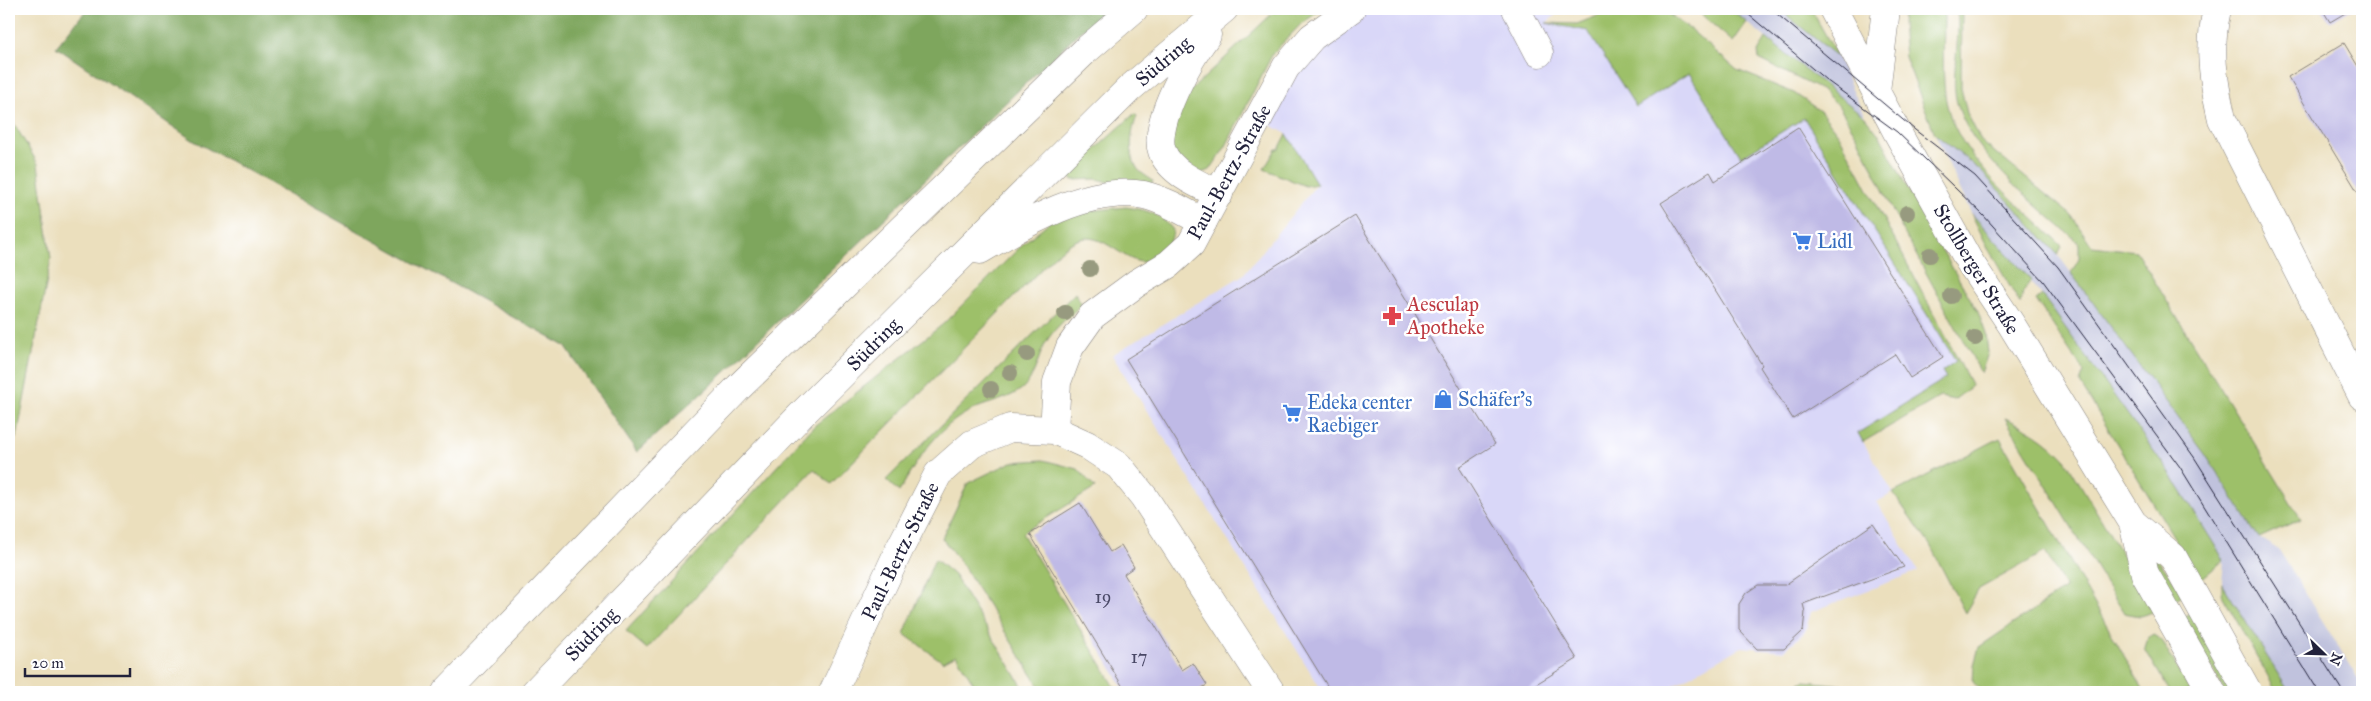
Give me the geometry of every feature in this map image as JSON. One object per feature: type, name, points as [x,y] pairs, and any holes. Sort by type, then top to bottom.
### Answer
[{"type":"main road","points":[[446,692],[739,387],[1085,51],[1134,9]]},
{"type":"main road","name":"Südring","points":[[535,692],[802,413],[1129,89],[1224,9]]},
{"type":"main road","points":[[1219,194],[1198,184],[1170,164],[1162,151],[1160,140],[1167,110],[1182,75],[1197,48],[1229,9]]},
{"type":"main road","name":"Paul-Bertz-Straße","points":[[1054,430],[1057,382],[1070,346],[1092,316],[1137,282],[1169,264],[1191,244],[1286,67],[1312,37],[1351,9]]},
{"type":"main road","points":[[1516,9],[1539,53]]},
{"type":"main road","name":"Stollberger Straße","points":[[1832,9],[1968,260],[2011,324],[2133,523],[2173,557],[2248,692]]},
{"type":"main road","points":[[1876,91],[1886,9]]},
{"type":"main road","points":[[2217,9],[2212,31],[2212,73],[2222,119],[2362,396]]},
{"type":"main road","points":[[943,274],[1029,223],[1059,210],[1109,194],[1136,194],[1158,199],[1203,222]]},
{"type":"main road","name":"Paul-Bertz-Straße","points":[[833,692],[900,548],[938,474],[972,444],[1010,428],[1054,430],[1095,450],[1119,466],[1144,497],[1271,692]]},
{"type":"main road","name":"Stollberger Straße","points":[[2133,523],[2145,574],[2212,692]]},
{"type":"shaded area","points":[[1351,9],[1548,9],[1556,15],[1546,23],[1588,31],[1636,107],[1689,73],[1741,157],[1804,118],[1957,362],[1946,378],[1858,433],[1893,493],[1877,502],[1918,571],[1811,612],[1805,632],[1784,651],[1742,647],[1661,692],[1323,692],[1112,355],[1243,275],[1317,184],[1287,134],[1259,119]]},
{"type":"shaded area","points":[[1730,9],[1779,9],[1838,57],[1865,117]]},
{"type":"shaded area","points":[[1935,134],[1980,170],[2058,255],[2205,454],[2259,538],[2279,550],[2362,685],[2362,692],[2289,692],[2222,583],[2224,560],[2171,475],[2042,295],[1971,213]]},
{"type":"green space","points":[[87,9],[1107,9],[1073,38],[723,374],[637,452],[565,346],[194,141],[56,47]]},
{"type":"green space","points":[[1277,9],[1323,9],[1302,23],[1273,53],[1226,146],[1210,170],[1194,175],[1156,149],[1188,93]]},
{"type":"green space","points":[[1615,9],[1663,10],[1691,30],[1737,70],[1794,93],[1820,111],[1839,135],[1972,386],[1954,400],[1940,397],[1863,442],[1858,433],[1946,378],[1942,371],[1956,361],[1804,118],[1741,157],[1689,73],[1636,107],[1588,31],[1546,23],[1577,24]]},
{"type":"green space","points":[[1695,9],[1730,9],[1747,22],[1733,42]]},
{"type":"green space","points":[[1794,9],[1811,9],[1838,57],[1786,15]]},
{"type":"green space","points":[[1904,9],[1942,9],[1944,13],[1943,63],[1945,94],[1950,116],[1960,138],[1991,178],[2062,246],[2058,255],[1980,170],[1935,134],[1905,57],[1902,23]]},
{"type":"green space","points":[[1956,9],[1962,9],[1961,88],[1967,113],[1981,141],[2071,215],[2092,246],[2136,251],[2301,519],[2259,538],[2205,454],[2071,273],[2079,259],[2079,243],[2005,175],[1972,135],[1961,114],[1955,93],[1958,27]]},
{"type":"green space","points":[[1766,38],[1865,117],[1880,136],[1925,221],[1978,312],[1986,334],[1988,353],[1981,373],[1902,229],[1857,136],[1838,105],[1823,91],[1759,59],[1758,52]]},
{"type":"green space","points":[[1134,114],[1137,116],[1132,135],[1132,155],[1138,170],[1153,181],[1148,191],[1096,179],[1072,180],[1067,175]]},
{"type":"green space","points":[[9,115],[38,164],[51,259],[17,437],[9,444]]},
{"type":"green space","points":[[1287,134],[1317,184],[1305,186],[1264,169],[1276,149],[1279,149]]},
{"type":"green space","points":[[1126,207],[1152,213],[1168,224],[1173,230],[1169,244],[1159,256],[1150,261],[1141,262],[1096,239],[1081,239],[1068,245],[1053,257],[831,484],[814,469],[647,649],[626,631],[814,426],[942,325],[1025,242],[1059,214]]},
{"type":"green space","points":[[1971,213],[2031,280],[2023,292],[2020,304],[1989,250]]},
{"type":"green space","points":[[1075,293],[1081,305],[1049,338],[1031,378],[1023,388],[1006,398],[974,409],[949,424],[921,456],[899,492],[886,480]]},
{"type":"green space","points":[[2042,295],[2171,475],[2224,560],[2200,580],[2080,383],[2084,372],[2036,300]]},
{"type":"green space","points":[[2005,418],[2037,435],[2065,459],[2156,611],[2140,616],[2124,613]]},
{"type":"green space","points":[[2000,438],[2145,692],[1982,692],[1973,682],[1974,665],[1979,647],[2066,588],[2045,552],[1979,589],[1965,613],[1930,545],[1893,493]]},
{"type":"green space","points":[[1043,460],[1078,469],[1095,488],[1022,533],[1118,692],[1043,692],[964,567],[942,538],[968,483],[1012,462]]},
{"type":"green space","points":[[2152,552],[2184,594],[2174,600],[2156,569]]},
{"type":"green space","points":[[935,559],[954,575],[1026,692],[979,692],[956,655],[943,662],[904,634]]},
{"type":"green space","points":[[2222,583],[2289,692],[2277,692],[2222,595]]},
{"type":"green space","points":[[2194,612],[2239,692],[2225,692],[2184,618]]},
{"type":"green space","points":[[2155,634],[2162,642],[2191,692],[2170,692],[2145,649],[2148,637]]},
{"type":"green space","points":[[1805,681],[1910,692],[1775,692]]},
{"type":"building","points":[[2322,9],[2352,9],[2330,22]]},
{"type":"building","points":[[2344,43],[2362,73],[2362,199],[2288,77]]},
{"type":"building","points":[[1798,127],[1943,357],[1910,378],[1895,354],[1793,419],[1760,367],[1762,365],[1661,203],[1710,172],[1715,181]]},
{"type":"building","name":"Edeka center Raebiger","points":[[1355,216],[1495,444],[1459,467],[1577,659],[1523,692],[1331,692],[1126,359]]},
{"type":"building","points":[[1080,503],[1110,552],[1121,545],[1134,567],[1124,574],[1182,670],[1193,663],[1207,685],[1195,692],[1126,692],[1030,534]]},
{"type":"building","points":[[1873,524],[1904,567],[1803,604],[1805,612],[1803,631],[1784,649],[1757,649],[1739,630],[1739,604],[1746,593],[1758,585],[1785,585]]},
{"type":"tram line","points":[[1742,9],[1826,80],[1897,132],[1983,215],[2043,281],[2180,467],[2319,692]]},
{"type":"tram line","points":[[1771,9],[1915,130],[1975,176],[2058,267],[2194,457],[2343,692]]},
{"type":"place","name":"Lidl","points":[[1802,241]]},
{"type":"place","name":"Aesculap Apotheke","points":[[1392,316]]},
{"type":"place","name":"Schäfer's","points":[[1443,399]]},
{"type":"place","name":"Edeka center Raebiger","points":[[1292,413]]}]
